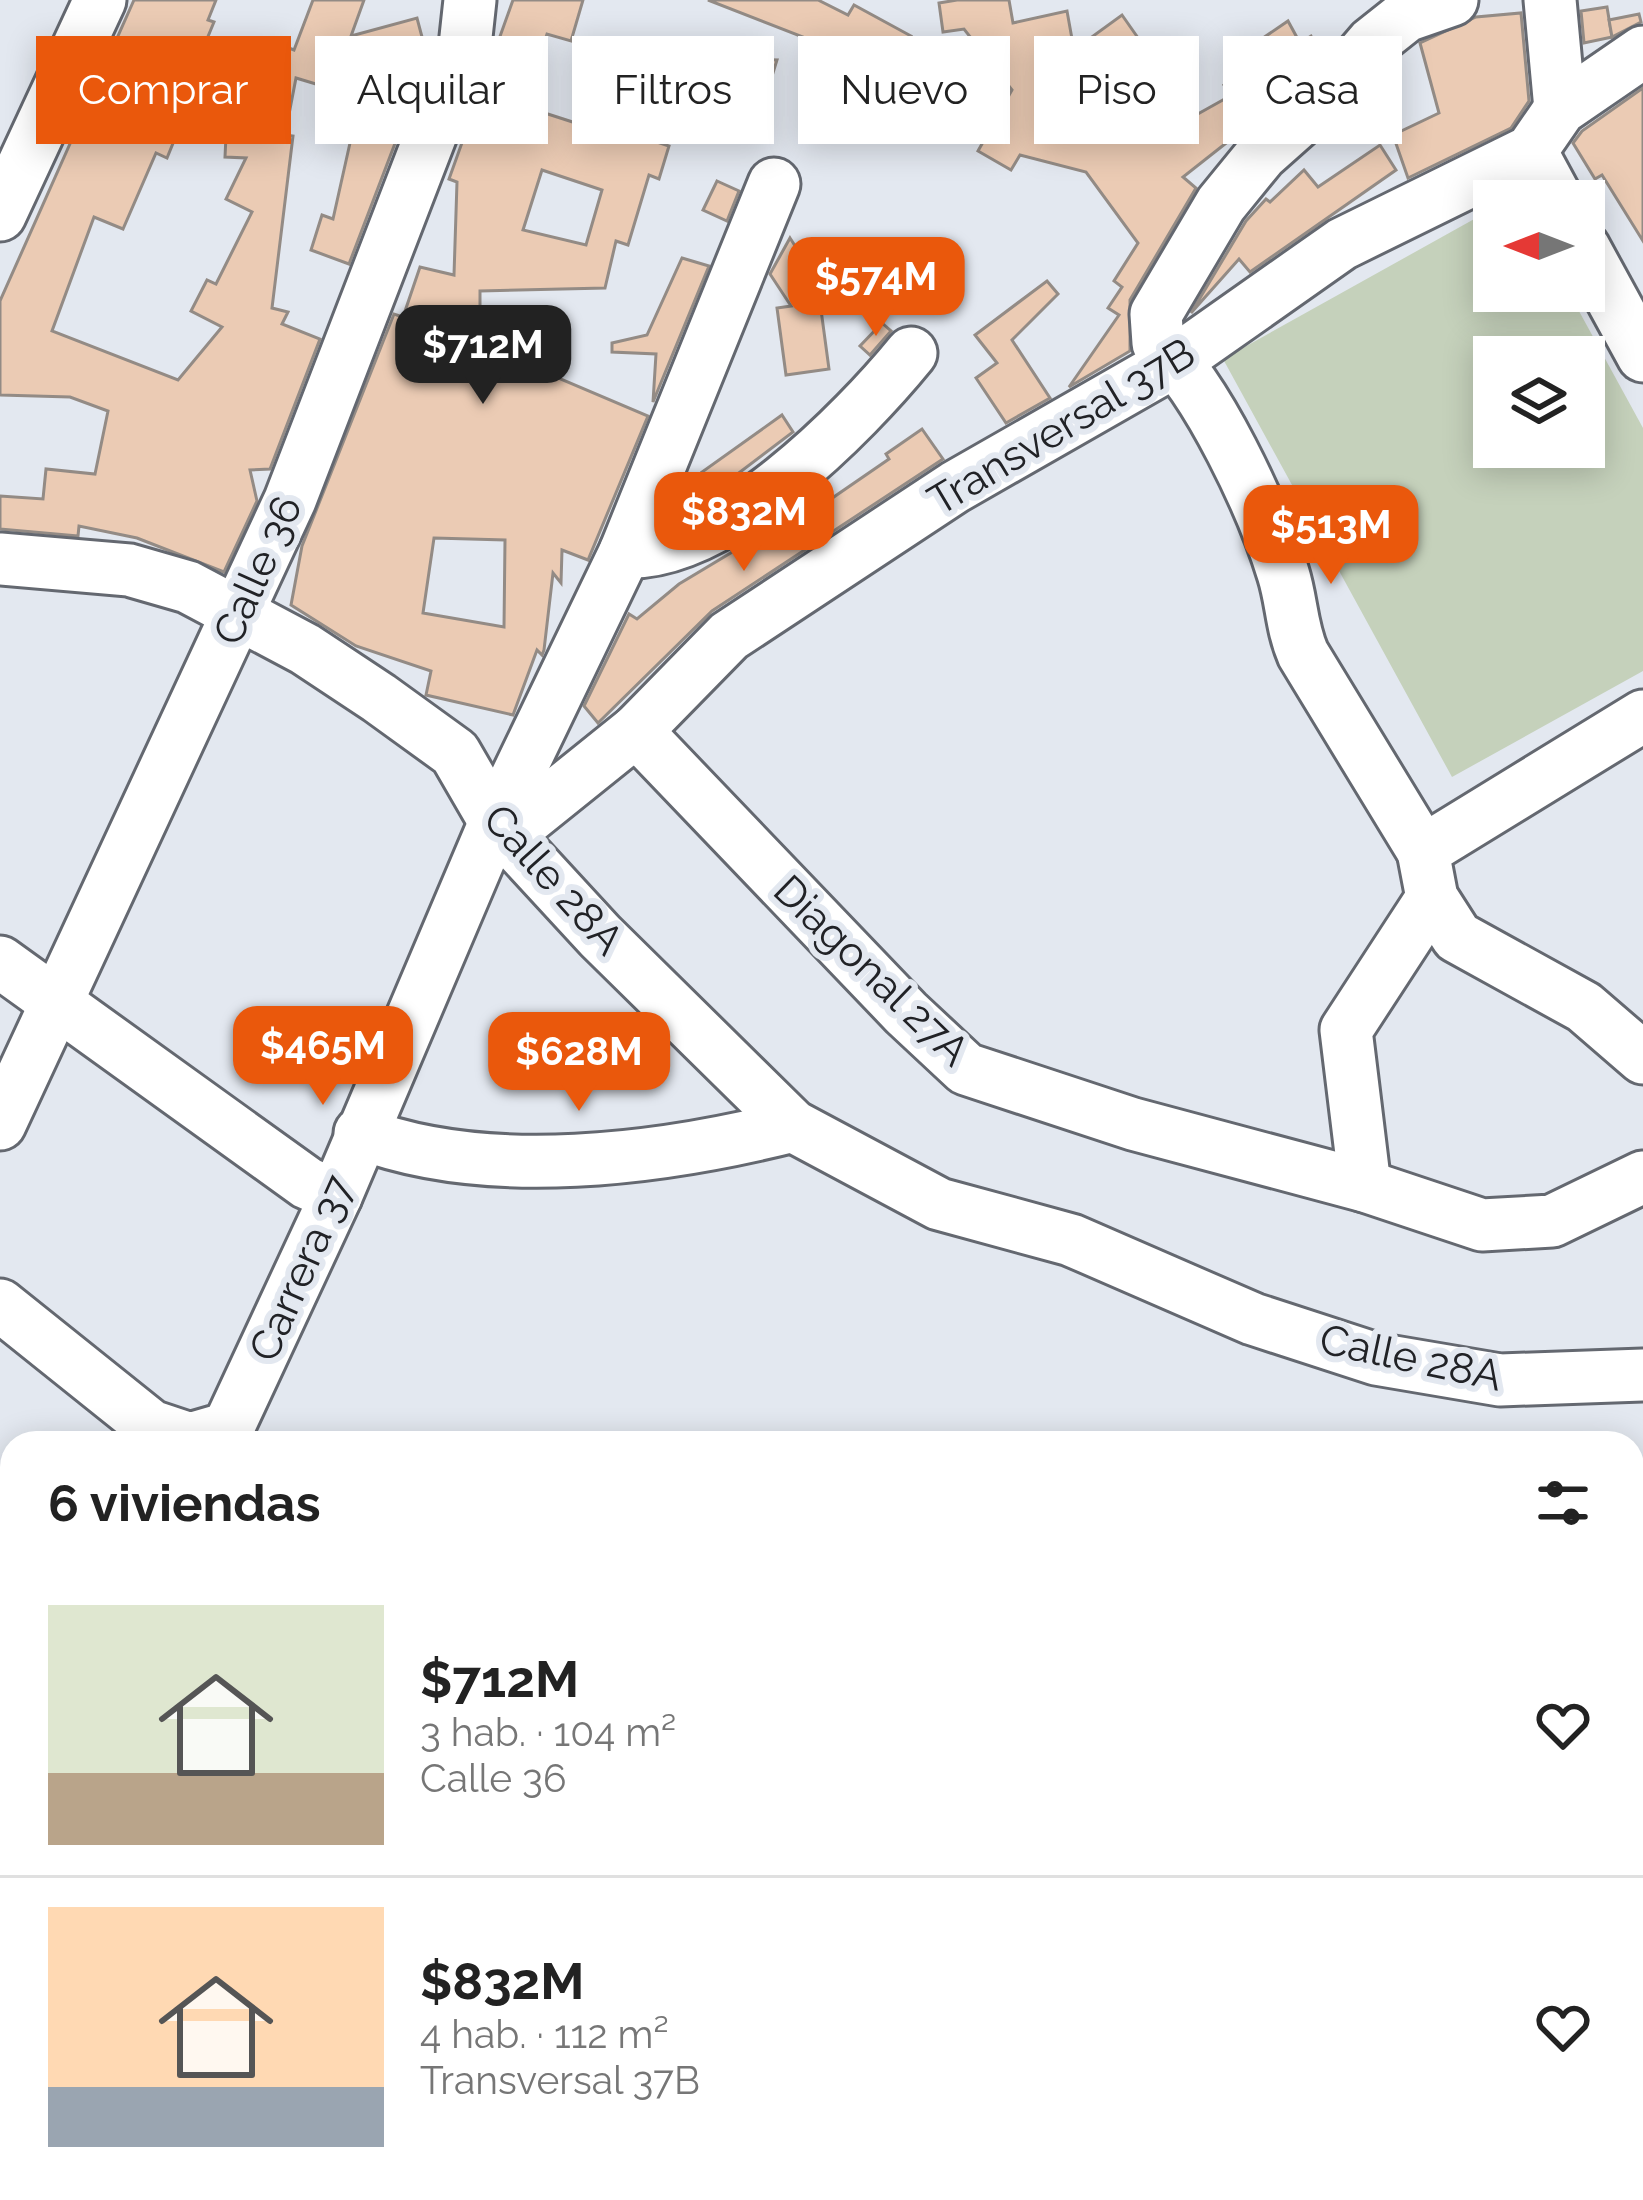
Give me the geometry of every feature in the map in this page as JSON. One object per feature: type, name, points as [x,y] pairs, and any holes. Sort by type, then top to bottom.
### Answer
[{"type":"street","points":[[0,215],[100,0]]},
{"type":"street","name":"Calle 36","points":[[0,1124],[290,500],[465,46],[470,0]]},
{"type":"street","points":[[1452,0],[1406,16],[1372,43],[1324,99],[1261,155],[1221,204],[1156,314],[1158,344],[1177,360],[1244,475],[1274,542],[1287,585],[1289,622],[1303,654],[1427,874],[1457,937],[1584,1006],[1643,1058]]},
{"type":"street","points":[[1550,0],[1561,109]]},
{"type":"street","name":"Transversal 37B","points":[[495,822],[529,817],[636,731],[729,636],[955,487],[1177,360],[1342,244],[1531,152],[1561,109],[1643,52]]},
{"type":"street","points":[[1531,152],[1546,180]]},
{"type":"street","name":"Carrera 37","points":[[216,1431],[227,1428],[337,1196],[495,822],[625,551],[774,184]]},
{"type":"street","points":[[1605,286],[1643,356]]},
{"type":"street","points":[[625,551],[677,544],[708,530],[808,461],[859,417],[911,352]]},
{"type":"street","name":"Calle 28A","points":[[0,559],[129,570],[188,587],[305,649],[455,753],[495,822],[793,1126],[939,1204],[1071,1240],[1253,1319],[1376,1359],[1500,1380],[1643,1375]]},
{"type":"street","points":[[1365,1186],[1346,1030],[1427,874],[1643,716]]},
{"type":"street","name":"Diagonal 27A","points":[[636,731],[906,1013],[967,1069],[1133,1124],[1365,1186],[1482,1225],[1552,1221],[1643,1177]]},
{"type":"street","points":[[0,962],[307,1183],[337,1196]]},
{"type":"street","points":[[360,1133],[459,1158],[599,1157],[669,1152],[793,1126]]},
{"type":"street","name":"Carrera 37","points":[[0,1305],[151,1426],[167,1431]]},
{"type":"green space","points":[[1473,220],[1473,312],[1579,312],[1593,336],[1473,336],[1473,468],[1605,468],[1605,359],[1643,428],[1643,671],[1452,777],[1223,359]]},
{"type":"building","points":[[134,0],[216,0],[208,20],[214,22],[208,36],[118,36]]},
{"type":"building","points":[[313,0],[364,0],[351,36],[315,36],[315,84],[296,78],[291,104],[291,49]]},
{"type":"building","points":[[513,0],[583,0],[571,41],[547,34],[500,36]]},
{"type":"building","points":[[708,0],[818,0],[848,15],[854,5],[911,36],[800,36]]},
{"type":"building","points":[[1009,0],[1013,23],[1067,11],[1071,36],[1034,36],[1034,144],[1199,144],[1199,113],[1223,100],[1225,144],[1183,177],[1196,188],[1130,300],[1130,351],[1069,387],[1119,315],[1108,308],[1122,287],[1114,281],[1138,243],[1086,172],[1020,155],[1011,170],[978,151],[982,144],[1010,144],[1010,36],[970,36],[964,29],[943,32],[939,3]]},
{"type":"building","points":[[1607,7],[1612,37],[1584,43],[1581,11]]},
{"type":"building","points":[[1521,13],[1529,101],[1511,128],[1408,178],[1396,144],[1402,144],[1402,131],[1439,113],[1420,43],[1476,17]]},
{"type":"building","points":[[1639,14],[1641,22],[1612,37],[1609,20]]},
{"type":"building","points":[[1122,15],[1137,36],[1093,36]]},
{"type":"building","points":[[417,18],[422,36],[351,36]]},
{"type":"building","points":[[1288,21],[1296,36],[1266,36]]},
{"type":"building","points":[[1643,88],[1643,241],[1602,175],[1595,179],[1573,143],[1582,131]]},
{"type":"building","points":[[548,114],[572,122],[572,144],[669,146],[659,179],[649,175],[628,245],[616,241],[605,288],[480,291],[480,342],[471,342],[480,351],[497,352],[648,416],[588,560],[562,550],[561,583],[553,573],[544,650],[542,655],[537,650],[513,715],[426,695],[431,671],[356,646],[291,605],[302,546],[394,314],[403,317],[420,267],[454,275],[457,182],[449,179],[462,144],[548,144]],"holes":[[[542,170],[602,190],[586,245],[523,230]],[[434,538],[505,540],[504,627],[423,613]]]},
{"type":"building","points":[[293,136],[272,308],[288,312],[282,324],[320,339],[270,469],[250,470],[257,501],[224,572],[137,538],[79,526],[78,536],[0,529],[0,496],[43,499],[46,469],[95,474],[108,411],[70,397],[0,395],[0,301],[70,144],[173,144],[167,158],[156,153],[123,229],[94,217],[52,331],[178,380],[222,327],[191,311],[207,280],[216,284],[252,212],[226,199],[246,158],[225,157],[226,144],[291,144]]},
{"type":"building","points":[[350,144],[395,144],[349,264],[311,250],[322,215],[333,219]]},
{"type":"building","points":[[1380,145],[1396,170],[1250,272],[1239,259],[1191,313],[1246,221],[1266,199],[1270,202],[1304,170],[1318,187]]},
{"type":"building","points":[[717,181],[739,191],[727,221],[703,210]]},
{"type":"building","points":[[790,238],[817,280],[829,369],[786,375],[777,308],[791,306],[770,274]]},
{"type":"building","points":[[682,258],[709,266],[653,402],[656,354],[612,352],[612,343],[647,335]]},
{"type":"building","points":[[1047,281],[1058,294],[1012,340],[1050,398],[1006,423],[976,378],[997,363],[975,335]]},
{"type":"building","points":[[882,323],[891,331],[870,355],[860,346]]},
{"type":"building","points":[[782,415],[793,432],[715,491],[702,472]]},
{"type":"building","points":[[922,429],[943,459],[712,611],[598,723],[584,706],[629,614],[637,619],[679,584],[822,498],[825,503],[889,459],[886,454]]}]
